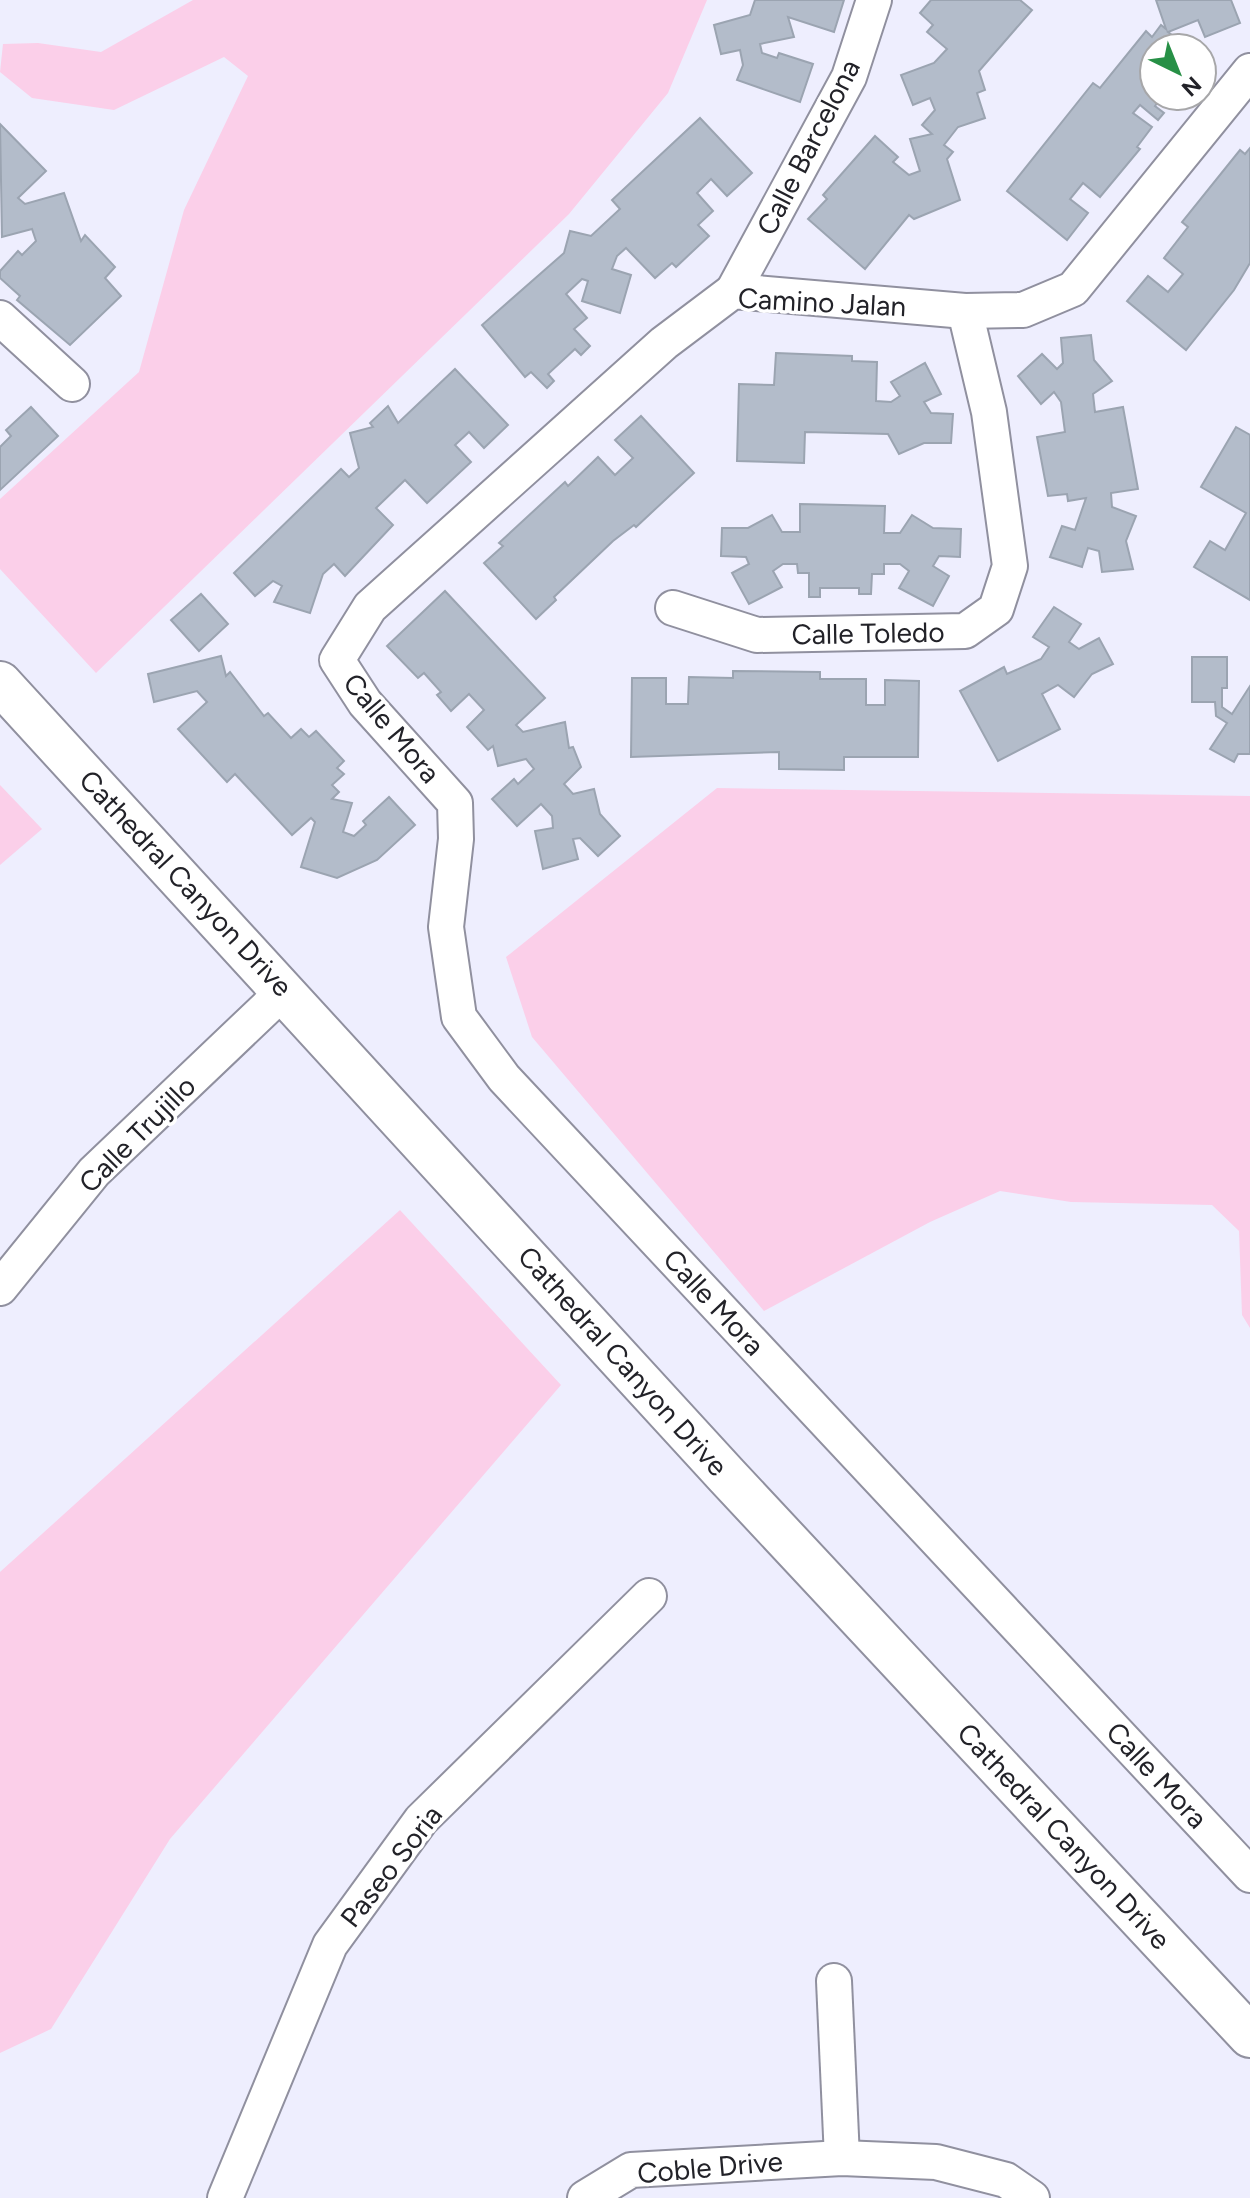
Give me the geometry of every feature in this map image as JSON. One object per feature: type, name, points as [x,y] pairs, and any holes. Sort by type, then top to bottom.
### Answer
[{"type":"street","name":"Calle Barcelona","points":[[733,291],[849,77],[874,0]]},
{"type":"street","name":"Camino Jalan","points":[[337,660],[370,607],[664,343],[733,291],[965,311],[1023,310],[1073,289],[1250,71]]},
{"type":"street","name":"Calle Toledo","points":[[673,608],[757,635],[965,631],[996,609],[1010,566],[989,412],[965,311]]},
{"type":"street","points":[[0,318],[72,384]]},
{"type":"street","name":"Calle Mora","points":[[337,660],[365,703],[455,803],[456,839],[446,927],[459,1017],[504,1078],[1250,1875]]},
{"type":"street","name":"Cathedral Canyon Drive","points":[[0,683],[285,990],[727,1476],[1250,2036]]},
{"type":"street","name":"Calle Trujillo","points":[[0,1288],[94,1172],[285,990]]},
{"type":"street","name":"Paseo Soria","points":[[225,2198],[330,1945],[421,1820],[649,1596]]},
{"type":"street","points":[[834,1981],[842,2158]]},
{"type":"street","name":"Coble Drive","points":[[585,2198],[631,2170],[842,2158],[936,2162],[1009,2192]]},
{"type":"shaded area","points":[[193,0],[707,0],[668,93],[569,214],[96,673],[0,569],[0,499],[139,372],[184,210],[248,76],[224,57],[114,110],[32,98],[0,72],[3,44],[38,43],[101,52]]},
{"type":"shaded area","points":[[0,785],[42,829],[0,865]]},
{"type":"shaded area","points":[[717,788],[1250,796],[1250,1328],[1242,1315],[1239,1231],[1212,1205],[1071,1202],[1000,1191],[930,1222],[764,1311],[532,1037],[506,957]]},
{"type":"shaded area","points":[[400,1210],[561,1385],[170,1839],[51,2029],[0,2053],[0,1572]]},
{"type":"building","points":[[755,0],[844,0],[834,32],[788,17],[794,37],[760,44],[762,53],[777,58],[779,53],[813,64],[800,102],[737,80],[743,65],[740,50],[721,54],[714,25],[750,15]]},
{"type":"building","points":[[931,0],[1020,0],[1032,10],[979,71],[985,90],[977,93],[985,118],[958,127],[944,145],[953,152],[947,159],[960,200],[914,219],[909,215],[865,269],[808,219],[827,199],[823,195],[875,136],[898,157],[893,162],[909,175],[920,171],[910,139],[932,134],[922,125],[935,110],[930,98],[913,105],[901,75],[934,63],[947,49],[927,32],[933,25],[920,13]]},
{"type":"building","points":[[1156,0],[1231,0],[1240,23],[1218,32],[1203,32],[1198,20],[1168,32],[1156,32],[1161,25],[1166,29]]},
{"type":"building","points":[[1138,41],[1138,107],[1133,113],[1152,127],[1137,147],[1140,149],[1100,197],[1083,183],[1070,199],[1088,213],[1067,240],[1007,191],[1093,83],[1100,88]]},
{"type":"building","points":[[1148,112],[1164,113],[1158,120]]},
{"type":"building","points":[[700,118],[752,173],[727,196],[711,179],[697,193],[713,211],[698,225],[709,236],[676,267],[672,263],[655,278],[626,248],[617,256],[612,269],[631,275],[620,313],[582,301],[588,281],[582,279],[566,294],[587,318],[574,329],[590,346],[581,355],[575,349],[548,374],[554,381],[547,388],[531,372],[525,377],[482,325],[564,253],[570,231],[591,236],[620,209],[612,200]]},
{"type":"building","points":[[0,124],[46,171],[18,198],[25,204],[64,193],[81,241],[85,235],[115,267],[105,278],[121,296],[70,345],[17,300],[20,296],[0,278],[0,271],[18,251],[22,255],[36,241],[32,229],[2,237]]},
{"type":"building","points":[[1250,148],[1250,263],[1234,290],[1186,350],[1127,301],[1148,276],[1168,292],[1183,274],[1164,258],[1188,227],[1182,222],[1240,150],[1245,154]]},
{"type":"building","points":[[1091,335],[1094,360],[1112,381],[1093,394],[1095,412],[1123,407],[1138,489],[1111,493],[1112,507],[1136,516],[1126,541],[1133,569],[1102,572],[1099,551],[1088,548],[1082,567],[1050,557],[1062,526],[1075,530],[1086,498],[1068,501],[1067,494],[1048,496],[1037,437],[1065,432],[1061,402],[1054,392],[1041,404],[1018,376],[1042,354],[1057,369],[1063,363],[1061,338]]},
{"type":"building","points":[[776,353],[852,356],[852,361],[877,362],[876,401],[891,402],[900,396],[891,382],[925,363],[941,394],[924,402],[931,413],[953,414],[951,443],[924,443],[899,454],[888,434],[805,432],[804,463],[737,461],[739,384],[774,385]]},
{"type":"building","points":[[455,369],[508,425],[484,448],[469,432],[455,445],[471,462],[427,503],[405,480],[376,508],[393,525],[345,576],[334,564],[323,574],[310,613],[274,602],[282,586],[273,581],[255,596],[234,573],[341,469],[349,477],[359,468],[350,433],[373,427],[370,423],[388,406],[398,423]]},
{"type":"building","points":[[31,407],[58,436],[0,490],[0,447],[11,436],[6,430]]},
{"type":"building","points":[[641,416],[694,473],[636,527],[634,525],[613,541],[554,597],[556,600],[536,619],[484,563],[503,546],[499,543],[565,482],[568,486],[598,457],[615,475],[633,458],[615,440]]},
{"type":"building","points":[[1236,427],[1250,435],[1250,600],[1194,567],[1210,541],[1225,550],[1246,513],[1201,487]]},
{"type":"building","points":[[800,504],[885,506],[884,533],[900,533],[912,515],[933,528],[961,529],[960,557],[939,556],[933,566],[949,576],[933,606],[899,588],[909,571],[900,564],[884,564],[884,574],[872,574],[871,594],[859,594],[859,588],[820,588],[820,597],[809,597],[809,573],[798,573],[797,564],[783,564],[773,571],[782,587],[749,604],[732,573],[749,564],[746,557],[721,556],[722,528],[748,528],[772,515],[782,532],[800,532]]},
{"type":"building","points":[[445,591],[545,698],[516,725],[523,732],[565,722],[569,748],[573,747],[581,767],[564,784],[573,794],[594,789],[600,814],[620,836],[598,856],[580,838],[573,839],[578,859],[543,869],[535,831],[553,828],[552,816],[541,804],[517,826],[492,799],[514,779],[518,784],[534,769],[526,759],[498,766],[493,746],[488,750],[467,727],[484,710],[469,694],[451,711],[437,695],[441,692],[424,673],[418,678],[387,646]]},
{"type":"building","points":[[201,594],[228,624],[199,651],[171,620]]},
{"type":"building","points":[[1054,607],[1081,624],[1069,642],[1079,649],[1099,638],[1113,664],[1092,674],[1074,697],[1058,685],[1042,694],[1060,729],[998,761],[960,691],[1004,667],[1007,674],[1041,659],[1049,647],[1033,637]]},
{"type":"building","points":[[221,656],[226,676],[230,672],[264,716],[268,713],[291,738],[301,729],[309,737],[316,731],[344,761],[337,768],[344,774],[332,785],[339,792],[332,799],[352,803],[343,832],[354,836],[366,825],[363,821],[389,797],[415,825],[377,860],[337,878],[301,867],[315,822],[311,818],[292,835],[235,774],[227,782],[178,729],[207,702],[197,691],[154,702],[148,674]]},
{"type":"building","points":[[1192,657],[1227,657],[1227,688],[1222,688],[1222,707],[1232,714],[1250,686],[1250,754],[1238,754],[1234,762],[1210,749],[1227,723],[1216,716],[1215,702],[1192,702]]},
{"type":"building","points":[[733,671],[820,672],[820,679],[866,679],[866,705],[885,705],[885,680],[919,681],[918,757],[844,757],[844,770],[779,769],[779,752],[631,757],[632,678],[666,678],[666,704],[688,704],[689,677],[733,678]]}]
